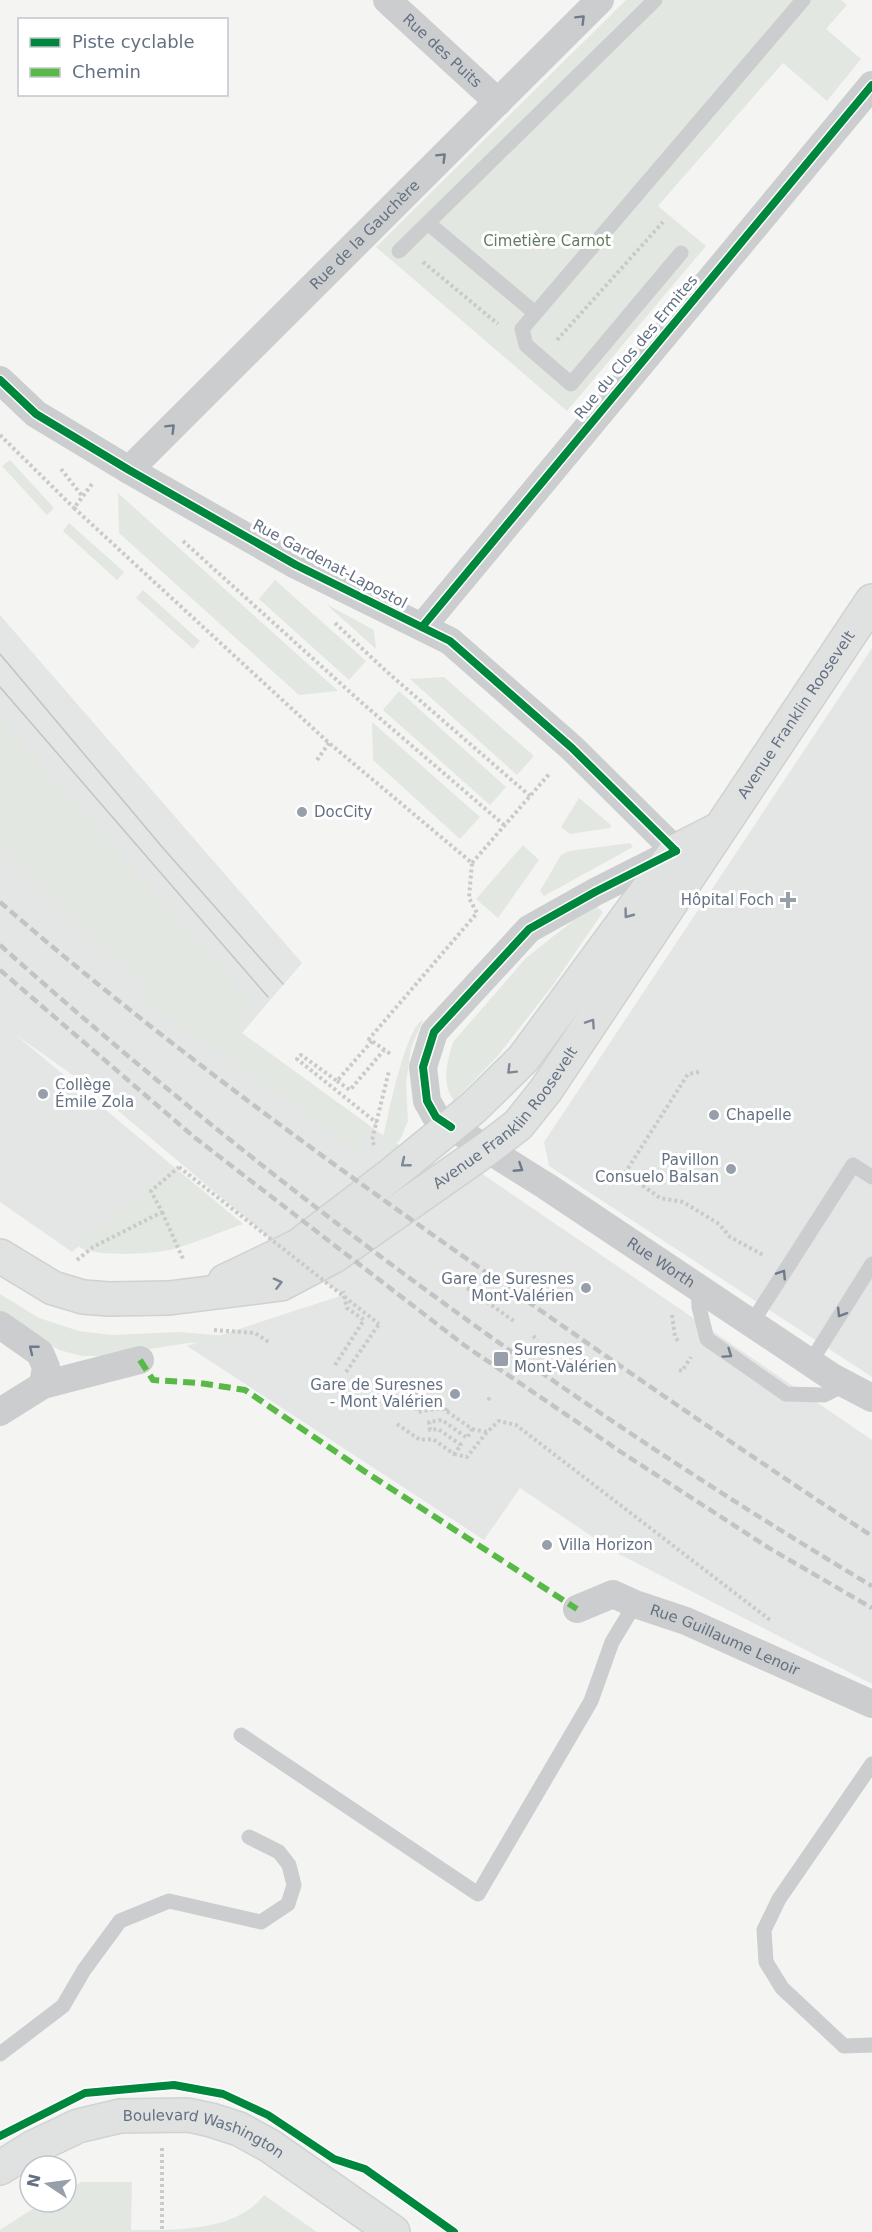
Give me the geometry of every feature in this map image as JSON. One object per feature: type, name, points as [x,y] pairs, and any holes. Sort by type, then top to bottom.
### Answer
[{"type":"main road","name":"Avenue Franklin Roosevelt","points":[[0,1256],[54,1288],[83,1297],[169,1298],[281,1284],[334,1256],[488,1148],[518,1125],[546,1090],[872,601]]},
{"type":"main road","name":"Avenue Franklin Roosevelt","points":[[199,1294],[298,1246],[451,1127],[522,1059],[676,851],[721,828]]},
{"type":"main road","name":"Boulevard Washington","points":[[0,2168],[32,2148],[78,2126],[120,2116],[188,2115],[238,2129],[270,2146],[393,2232]]},
{"type":"street","name":"Rue des Puits","points":[[387,0],[498,102]]},
{"type":"street","name":"Rue de la Gauchère","points":[[129,470],[600,0]]},
{"type":"street","name":"Rue du Clos des Ermites","points":[[422,627],[872,86]]},
{"type":"street","name":"Rue Gardenat-Lapostol","points":[[0,381],[36,414],[129,470],[296,565],[450,641],[572,748],[676,851]]},
{"type":"street","points":[[660,919],[676,851]]},
{"type":"street","name":"Avenue Franklin Roosevelt","points":[[451,1127],[436,1117],[427,1101],[423,1067],[434,1032],[529,928],[676,851]]},
{"type":"street","name":"Rue Worth","points":[[451,1127],[488,1148],[810,1363],[872,1398]]},
{"type":"street","points":[[0,1325],[40,1353],[46,1367],[43,1385]]},
{"type":"street","points":[[0,1412],[43,1385],[140,1360]]},
{"type":"street","name":"Rue Guillaume Lenoir","points":[[577,1609],[613,1594],[686,1621],[872,1704]]},
{"type":"lane","points":[[401,249],[655,0]]},
{"type":"lane","points":[[681,253],[571,384],[526,345],[522,329],[803,0]]},
{"type":"lane","points":[[428,224],[536,313]]},
{"type":"lane","points":[[751,1324],[853,1165],[872,1177]]},
{"type":"lane","points":[[810,1363],[872,1264]]},
{"type":"lane","points":[[698,1287],[699,1307],[707,1339],[786,1394],[824,1395],[846,1383]]},
{"type":"lane","points":[[242,1735],[478,1894],[591,1701],[612,1642],[635,1604]]},
{"type":"lane","points":[[872,1764],[779,1899],[764,1930],[766,1962],[782,1988],[844,2046],[872,2045]]},
{"type":"lane","points":[[0,2054],[63,2006],[84,1970],[120,1921],[169,1901],[261,1922],[288,1904],[294,1886],[288,1865],[279,1852],[249,1837]]},
{"type":"path","points":[[541,358],[663,222]]},
{"type":"path","points":[[401,249],[501,327],[522,329]]},
{"type":"path","points":[[0,435],[74,508],[329,744],[472,863]]},
{"type":"path","points":[[74,508],[89,488]]},
{"type":"path","points":[[175,533],[361,702],[504,825]]},
{"type":"path","points":[[329,617],[386,671],[530,796]]},
{"type":"path","points":[[317,760],[329,744]]},
{"type":"path","points":[[393,1056],[369,1039],[477,913],[469,898],[472,863],[540,785]]},
{"type":"path","points":[[337,1081],[372,1041]]},
{"type":"path","points":[[377,1123],[297,1059],[301,1054],[350,1090],[384,1050]]},
{"type":"path","points":[[376,1150],[372,1140],[390,1067]]},
{"type":"path","points":[[699,1072],[688,1074],[625,1173],[660,1198],[683,1202],[719,1224],[730,1237],[786,1268]]},
{"type":"path","points":[[177,1246],[151,1191],[179,1167],[379,1324],[346,1372]]},
{"type":"path","points":[[54,1288],[78,1259],[93,1247],[162,1212]]},
{"type":"path","points":[[466,1288],[514,1321]]},
{"type":"path","points":[[335,1365],[364,1320],[347,1308]]},
{"type":"path","points":[[533,1336],[538,1340]]},
{"type":"path","points":[[392,1398],[414,1394],[420,1390]]},
{"type":"path","points":[[414,1394],[417,1412],[442,1408],[472,1429],[487,1432]]},
{"type":"path","points":[[446,1411],[449,1406]]},
{"type":"path","points":[[454,1454],[461,1445],[438,1429],[430,1430],[429,1422],[442,1420],[467,1438],[472,1429]]},
{"type":"path","points":[[397,1424],[420,1440],[433,1439],[454,1454],[467,1457],[499,1421],[516,1425],[779,1627]]},
{"type":"path","points":[[162,2182],[162,2232]]},
{"type":"shaded area","points":[[0,615],[302,963],[242,1033],[388,1139],[461,1176],[481,1173],[872,1440],[872,1684],[615,1552],[520,1488],[484,1540],[187,1346],[343,1295],[303,1266],[91,1088],[16,1035],[173,1166],[72,1252],[0,1202]]},
{"type":"shaded area","name":"Hôpital Foch","points":[[872,648],[872,1377],[549,1166],[544,1142]]},
{"type":"green space","name":"Cimetière Carnot","points":[[626,0],[841,0],[847,5],[826,29],[861,59],[827,101],[783,63],[658,206],[706,246],[567,411],[376,247]]},
{"type":"green space","points":[[10,460],[54,508],[47,515],[2,466]]},
{"type":"green space","points":[[118,493],[338,691],[299,695],[119,533]]},
{"type":"green space","points":[[69,523],[124,572],[117,580],[63,531]]},
{"type":"green space","points":[[275,580],[366,661],[349,680],[259,599]]},
{"type":"green space","points":[[143,590],[200,641],[193,649],[136,598]]},
{"type":"green space","points":[[326,604],[374,630],[376,649]]},
{"type":"green space","points":[[444,677],[534,756],[517,775],[410,679]]},
{"type":"green space","points":[[399,691],[506,787],[490,805],[383,710]]},
{"type":"green space","points":[[0,718],[256,1008],[235,1028],[370,1126],[360,1155],[217,1049],[208,1049],[138,997],[146,982],[98,943],[0,844]]},
{"type":"green space","points":[[372,722],[480,817],[460,839],[373,760]]},
{"type":"green space","points":[[579,798],[611,825],[610,828],[570,834],[561,827]]},
{"type":"green space","points":[[630,843],[633,847],[544,896],[540,891],[561,855],[569,851]]},
{"type":"green space","points":[[523,845],[539,860],[498,918],[476,899]]},
{"type":"green space","points":[[594,904],[603,912],[553,985],[497,1057],[454,1101],[446,1080],[453,1042],[526,958]]},
{"type":"green space","points":[[423,1020],[411,1048],[406,1084],[408,1121],[401,1138],[385,1155],[381,1147],[397,1078],[410,1040],[416,1027]]},
{"type":"green space","points":[[173,1166],[243,1224],[165,1251],[110,1254],[86,1250],[78,1246]]},
{"type":"green space","points":[[0,1294],[39,1318],[79,1331],[112,1335],[179,1332],[251,1338],[252,1340],[189,1343],[105,1356],[82,1356],[59,1350],[0,1313]]},
{"type":"green space","points":[[132,2182],[131,2230],[185,2229],[221,2222],[238,2216],[264,2195],[317,2232],[0,2232],[25,2214],[78,2214],[78,2184]]},
{"type":"tram line","points":[[0,654],[163,848],[283,984]]},
{"type":"tram line","points":[[0,687],[268,997]]},
{"type":"railway","points":[[0,902],[118,1000],[300,1140],[630,1373],[872,1536]]},
{"type":"railway","points":[[0,945],[206,1121],[421,1286],[531,1365],[643,1441],[756,1515],[872,1586]]},
{"type":"railway","points":[[0,970],[194,1137],[464,1345],[624,1454],[769,1548],[872,1608]]},
{"type":"marked path","points":[[140,1360],[153,1380],[200,1383],[245,1390],[364,1471],[577,1609]]},
{"type":"cycle path","points":[[422,627],[872,85]]},
{"type":"cycle path","points":[[0,380],[36,414],[129,470],[296,565],[450,641],[572,748],[676,851]]},
{"type":"cycle path","points":[[451,1127],[436,1117],[427,1101],[423,1067],[434,1032],[529,929],[676,851]]},
{"type":"cycle path","points":[[0,2136],[85,2093],[174,2085],[223,2094],[268,2115],[334,2159],[365,2169],[454,2232]]},
{"type":"place","name":"DocCity","points":[[302,812]]},
{"type":"place","name":"Hôpital Foch","points":[[788,900]]},
{"type":"place","name":"Collège Émile Zola","points":[[43,1094]]},
{"type":"place","name":"Chapelle","points":[[714,1115]]},
{"type":"place","name":"Pavillon Consuelo Balsan","points":[[731,1169]]},
{"type":"place","name":"Gare de Suresnes Mont-Valérien","points":[[586,1288]]},
{"type":"place","name":"Suresnes Mont-Valérien","points":[[501,1359]]},
{"type":"place","name":"Gare de Suresnes - Mont Valérien","points":[[455,1394]]},
{"type":"place","name":"Villa Horizon","points":[[547,1545]]}]
